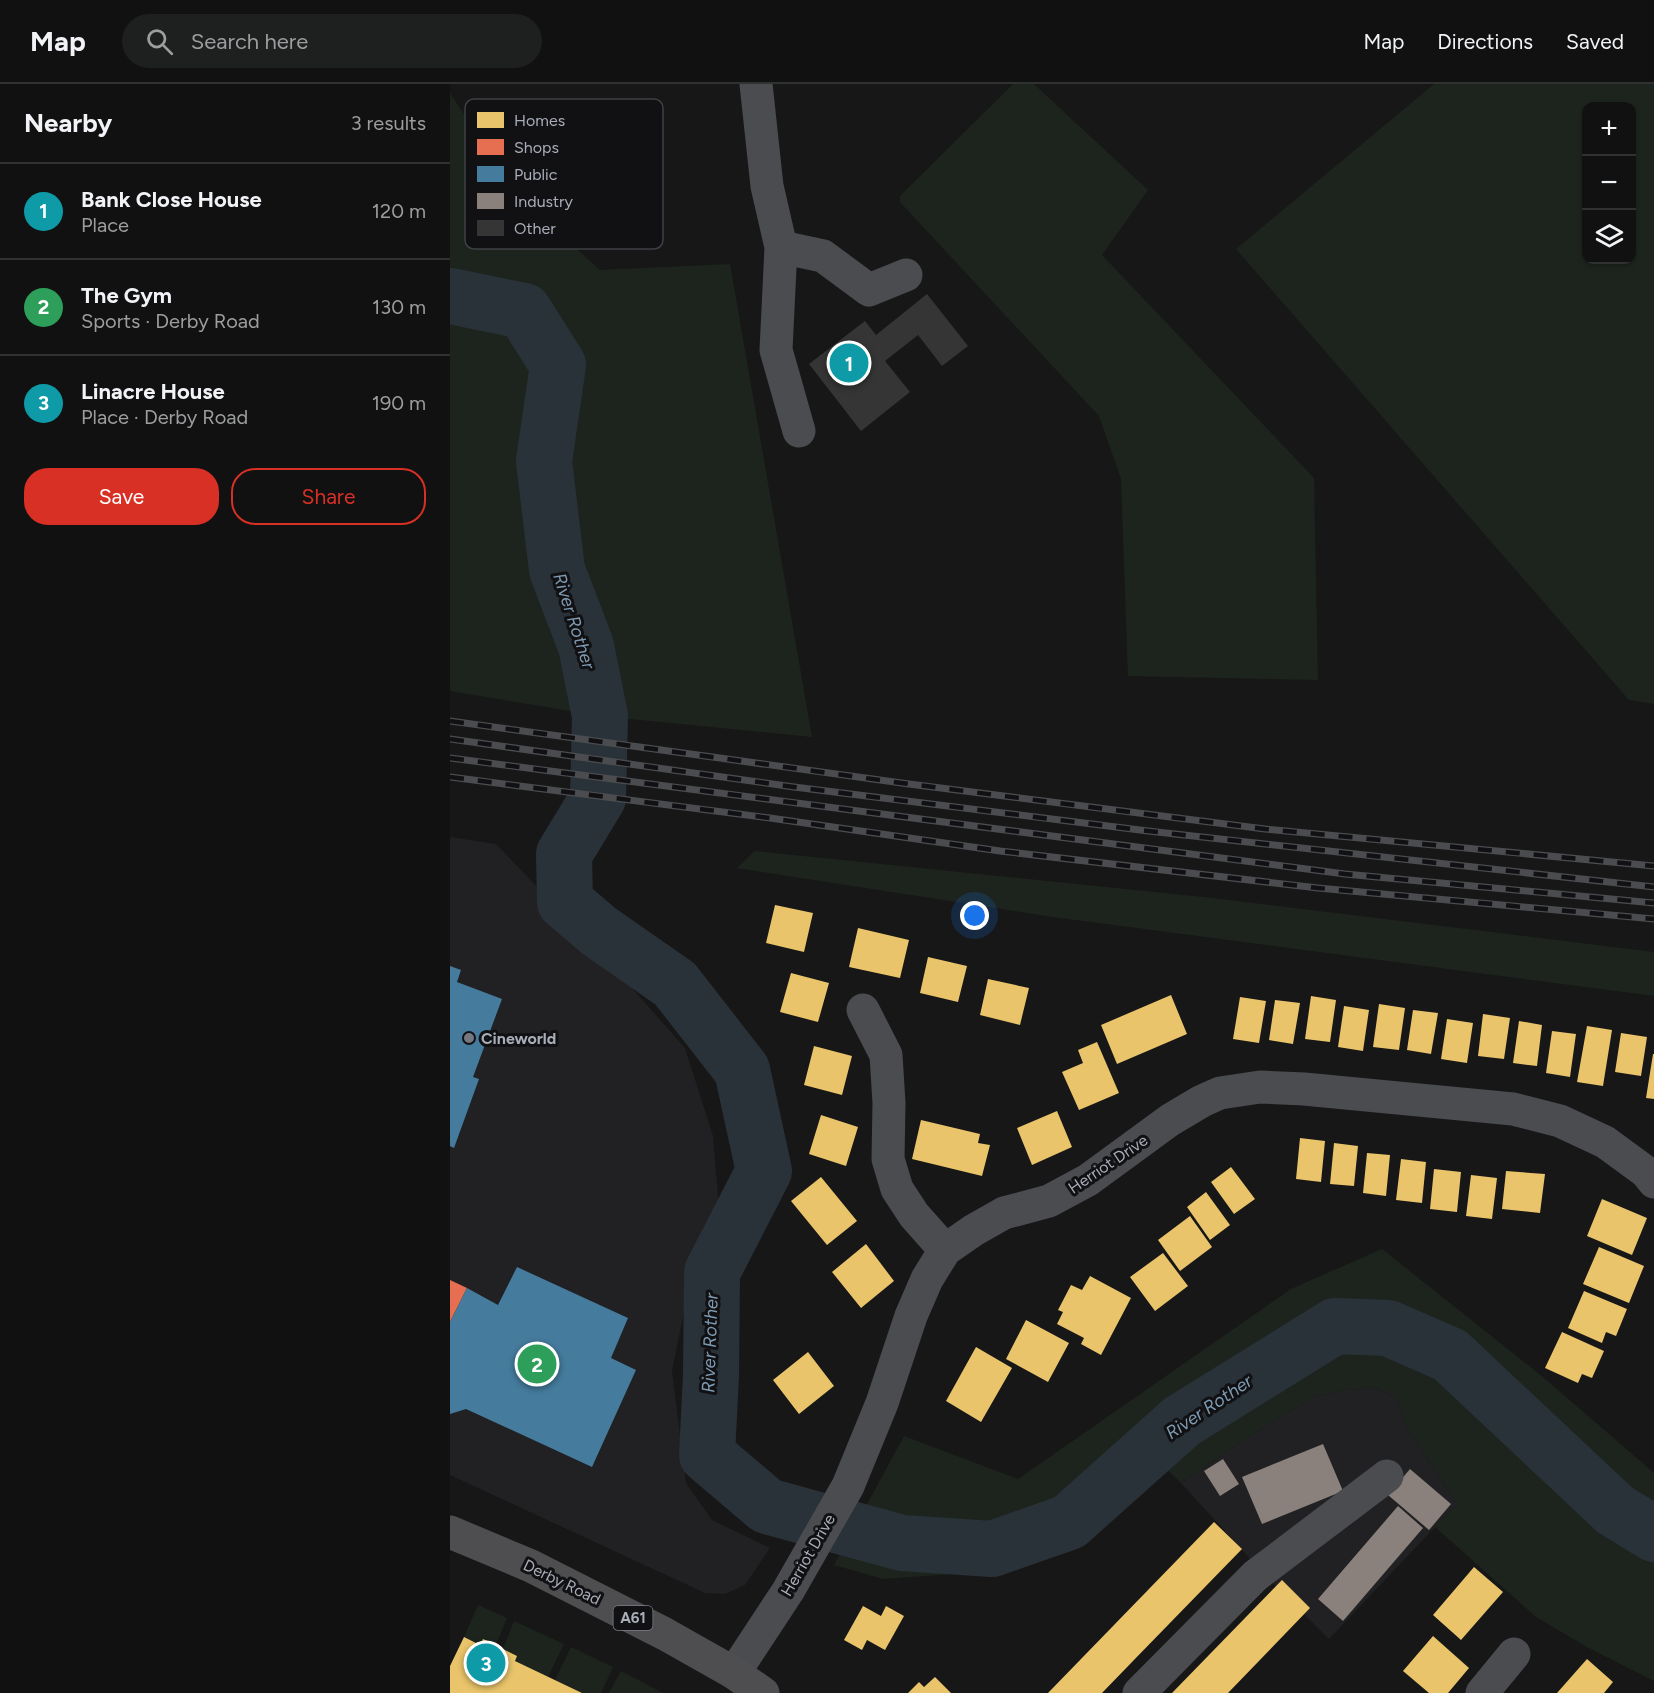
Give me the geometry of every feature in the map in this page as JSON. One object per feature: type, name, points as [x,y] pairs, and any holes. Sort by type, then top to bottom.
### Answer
[{"type":"highway","name":"Derby Road","points":[[450,1532],[531,1566],[665,1634],[734,1673],[763,1693]]},
{"type":"street","points":[[756,84],[767,186],[781,247],[776,350],[799,431]]},
{"type":"street","points":[[781,247],[823,256],[869,290],[906,275]]},
{"type":"street","points":[[863,1010],[899,1052],[889,1103],[888,1159],[897,1189],[914,1215],[945,1250]]},
{"type":"street","name":"Herriot Drive","points":[[734,1673],[808,1558],[848,1486],[882,1403],[911,1316],[927,1279],[945,1250],[1004,1213],[1049,1201],[1088,1180],[1170,1120],[1202,1101],[1220,1093],[1260,1087],[1304,1089],[1513,1109],[1560,1121],[1605,1142],[1646,1172],[1654,1182]]},
{"type":"street","points":[[1139,1693],[1256,1576],[1388,1476]]},
{"type":"street","points":[[1482,1693],[1514,1654]]},
{"type":"shaded area","points":[[1013,84],[1034,84],[1148,190],[1102,255],[1314,478],[1318,680],[1128,676],[1121,479],[1099,416],[899,201],[901,199],[899,197]]},
{"type":"shaded area","points":[[1434,84],[1654,84],[1654,704],[1629,700],[1236,249]]},
{"type":"shaded area","points":[[450,93],[465,116],[465,249],[577,249],[600,270],[730,264],[812,737],[600,716],[450,691]]},
{"type":"shaded area","points":[[450,837],[496,844],[610,963],[685,1048],[713,1136],[719,1209],[699,1238],[672,1371],[686,1483],[712,1520],[770,1548],[745,1585],[725,1594],[705,1593],[450,1475]]},
{"type":"shaded area","points":[[755,851],[1213,898],[1654,952],[1654,996],[1053,917],[737,868]]},
{"type":"shaded area","points":[[1382,1249],[1543,1377],[1654,1473],[1654,1681],[1587,1647],[1536,1617],[1435,1527],[1457,1504],[1408,1430],[1397,1398],[1376,1388],[1344,1390],[1313,1397],[1242,1441],[1181,1483],[1162,1464],[1069,1543],[996,1571],[883,1579],[834,1565],[904,1436],[1018,1479],[1291,1289]]},
{"type":"shaded area","points":[[1376,1388],[1397,1398],[1408,1430],[1457,1504],[1329,1639],[1262,1572],[1181,1483],[1242,1441],[1313,1397],[1344,1390]]},
{"type":"shaded area","points":[[478,1605],[507,1618],[496,1645],[483,1639],[480,1645],[464,1637]]},
{"type":"shaded area","points":[[514,1621],[564,1644],[548,1677],[515,1661],[517,1656],[503,1649]]},
{"type":"shaded area","points":[[571,1647],[613,1667],[601,1693],[582,1693],[555,1680]]},
{"type":"shaded area","points":[[621,1671],[663,1693],[609,1693]]},
{"type":"building: Homes","points":[[775,905],[813,913],[804,952],[766,943]]},
{"type":"building: Homes","points":[[858,928],[909,940],[900,978],[849,967]]},
{"type":"building: Homes","points":[[928,957],[967,966],[958,1002],[920,993]]},
{"type":"building: Homes","points":[[791,973],[829,983],[818,1022],[780,1012]]},
{"type":"building: Homes","points":[[988,979],[1029,988],[1020,1025],[980,1015]]},
{"type":"building: Homes","points":[[1171,995],[1187,1034],[1117,1064],[1101,1025]]},
{"type":"building: Homes","points":[[1311,996],[1336,1000],[1330,1042],[1305,1039]]},
{"type":"building: Homes","points":[[1240,997],[1266,1001],[1259,1043],[1233,1039]]},
{"type":"building: Homes","points":[[1275,1000],[1300,1003],[1293,1044],[1269,1040]]},
{"type":"building: Homes","points":[[1379,1004],[1405,1008],[1399,1050],[1373,1047]]},
{"type":"building: Homes","points":[[1344,1006],[1369,1010],[1363,1051],[1338,1047]]},
{"type":"building: Homes","points":[[1413,1010],[1438,1013],[1431,1054],[1407,1050]]},
{"type":"building: Homes","points":[[1483,1014],[1510,1018],[1504,1059],[1478,1056]]},
{"type":"building: Homes","points":[[1447,1019],[1473,1023],[1467,1063],[1441,1059]]},
{"type":"building: Homes","points":[[1519,1021],[1542,1025],[1537,1066],[1513,1063]]},
{"type":"building: Homes","points":[[1587,1026],[1612,1030],[1603,1086],[1577,1082]]},
{"type":"building: Homes","points":[[1552,1031],[1576,1034],[1570,1077],[1546,1073]]},
{"type":"building: Homes","points":[[1621,1033],[1647,1037],[1641,1076],[1615,1072]]},
{"type":"building: Homes","points":[[1097,1042],[1119,1093],[1079,1110],[1062,1072],[1083,1063],[1078,1050]]},
{"type":"building: Homes","points":[[814,1046],[852,1056],[842,1095],[804,1085]]},
{"type":"building: Homes","points":[[1654,1054],[1654,1099],[1646,1098]]},
{"type":"building: Homes","points":[[1057,1111],[1072,1147],[1032,1165],[1017,1128]]},
{"type":"building: Homes","points":[[821,1115],[858,1127],[846,1166],[809,1154]]},
{"type":"building: Homes","points":[[921,1120],[980,1134],[978,1143],[990,1145],[982,1176],[912,1159]]},
{"type":"building: Homes","points":[[1300,1138],[1325,1141],[1321,1182],[1296,1179]]},
{"type":"building: Homes","points":[[1334,1143],[1358,1146],[1354,1186],[1330,1184]]},
{"type":"building: Homes","points":[[1367,1153],[1390,1155],[1386,1196],[1363,1193]]},
{"type":"building: Homes","points":[[1401,1159],[1426,1162],[1422,1203],[1396,1200]]},
{"type":"building: Homes","points":[[1231,1167],[1255,1199],[1234,1214],[1211,1182]]},
{"type":"building: Homes","points":[[1434,1169],[1461,1172],[1457,1212],[1430,1209]]},
{"type":"building: Homes","points":[[1506,1171],[1545,1174],[1540,1213],[1502,1209]]},
{"type":"building: Homes","points":[[1471,1175],[1497,1178],[1492,1219],[1466,1216]]},
{"type":"building: Homes","points":[[821,1177],[857,1221],[827,1245],[791,1201]]},
{"type":"building: Homes","points":[[1206,1192],[1230,1225],[1210,1240],[1187,1207]]},
{"type":"building: Homes","points":[[1602,1199],[1647,1218],[1632,1255],[1587,1236]]},
{"type":"building: Homes","points":[[1190,1216],[1212,1247],[1180,1271],[1158,1240]]},
{"type":"building: Homes","points":[[866,1244],[894,1281],[861,1308],[832,1272]]},
{"type":"building: Homes","points":[[1599,1247],[1644,1266],[1629,1303],[1583,1284]]},
{"type":"building: Homes","points":[[1163,1253],[1188,1286],[1155,1311],[1130,1277]]},
{"type":"building: Homes","points":[[1090,1276],[1131,1298],[1101,1355],[1081,1344],[1084,1338],[1057,1324],[1063,1312],[1058,1310],[1071,1285],[1082,1290]]},
{"type":"building: Homes","points":[[1584,1291],[1627,1309],[1616,1336],[1606,1332],[1602,1343],[1568,1328]]},
{"type":"building: Homes","points":[[1026,1320],[1069,1343],[1048,1382],[1006,1359]]},
{"type":"building: Homes","points":[[1562,1332],[1604,1351],[1592,1378],[1582,1374],[1578,1383],[1545,1368]]},
{"type":"building: Homes","points":[[976,1347],[1012,1368],[981,1422],[946,1401]]},
{"type":"building: Homes","points":[[808,1352],[834,1386],[799,1414],[773,1380]]},
{"type":"building: Homes","points":[[1214,1522],[1242,1549],[1102,1693],[1048,1693]]},
{"type":"building: Homes","points":[[1474,1567],[1503,1592],[1461,1640],[1433,1615]]},
{"type":"building: Homes","points":[[1282,1580],[1310,1608],[1228,1693],[1172,1693]]},
{"type":"building: Homes","points":[[863,1606],[881,1616],[886,1606],[904,1616],[885,1650],[867,1640],[862,1650],[844,1640]]},
{"type":"building: Homes","points":[[1433,1636],[1469,1668],[1448,1693],[1429,1693],[1403,1671]]},
{"type":"building: Homes","points":[[464,1637],[480,1645],[483,1639],[496,1645],[493,1651],[500,1655],[503,1649],[517,1656],[515,1661],[582,1693],[450,1693],[450,1666]]},
{"type":"building: Homes","points":[[1587,1659],[1613,1682],[1604,1693],[1557,1693]]},
{"type":"building: Homes","points":[[935,1677],[951,1693],[908,1693],[919,1682],[924,1687]]},
{"type":"building: Shops","points":[[450,1280],[467,1288],[450,1322]]},
{"type":"building: Public","name":"Cineworld","points":[[450,966],[461,970],[457,982],[502,999],[473,1077],[479,1079],[454,1148],[450,1146]]},
{"type":"building: Public","points":[[517,1267],[628,1318],[611,1358],[636,1370],[592,1467],[466,1409],[450,1414],[450,1322],[467,1288],[498,1305]]},
{"type":"building: Industry","points":[[1323,1444],[1343,1491],[1262,1524],[1242,1477]]},
{"type":"building: Industry","points":[[1223,1459],[1239,1484],[1220,1496],[1204,1471]]},
{"type":"building: Industry","points":[[1410,1469],[1451,1504],[1429,1530],[1388,1495]]},
{"type":"building: Industry","points":[[1398,1506],[1423,1528],[1343,1621],[1318,1599]]},
{"type":"building: Other","points":[[927,294],[968,346],[942,366],[918,335],[885,361],[910,392],[861,431],[809,364],[865,321],[876,335]]},
{"type":"waterway","name":"River Rother","points":[[450,296],[524,311],[558,365],[544,461],[557,570],[586,646],[600,716],[598,798],[564,854],[565,902],[599,931],[675,984],[742,1070],[764,1171],[712,1272],[711,1375],[707,1455],[767,1506],[902,1543],[992,1549],[1069,1522],[1182,1421],[1335,1326],[1388,1328],[1450,1355],[1615,1510],[1654,1534]]},
{"type":"railway","points":[[450,721],[909,784],[1265,829],[1654,866]]},
{"type":"railway","points":[[450,739],[794,787],[1148,831],[1654,887]]},
{"type":"railway","points":[[450,758],[1345,874],[1654,903]]},
{"type":"railway","points":[[450,777],[770,818],[1000,851],[1318,888],[1654,919]]},
{"type":"place","name":"Bank Close House","points":[[849,363]]},
{"type":"place","name":"Cineworld","points":[[469,1038]]},
{"type":"place","name":"The Gym","points":[[537,1364]]},
{"type":"place","name":"Linacre House","points":[[486,1663]]}]
